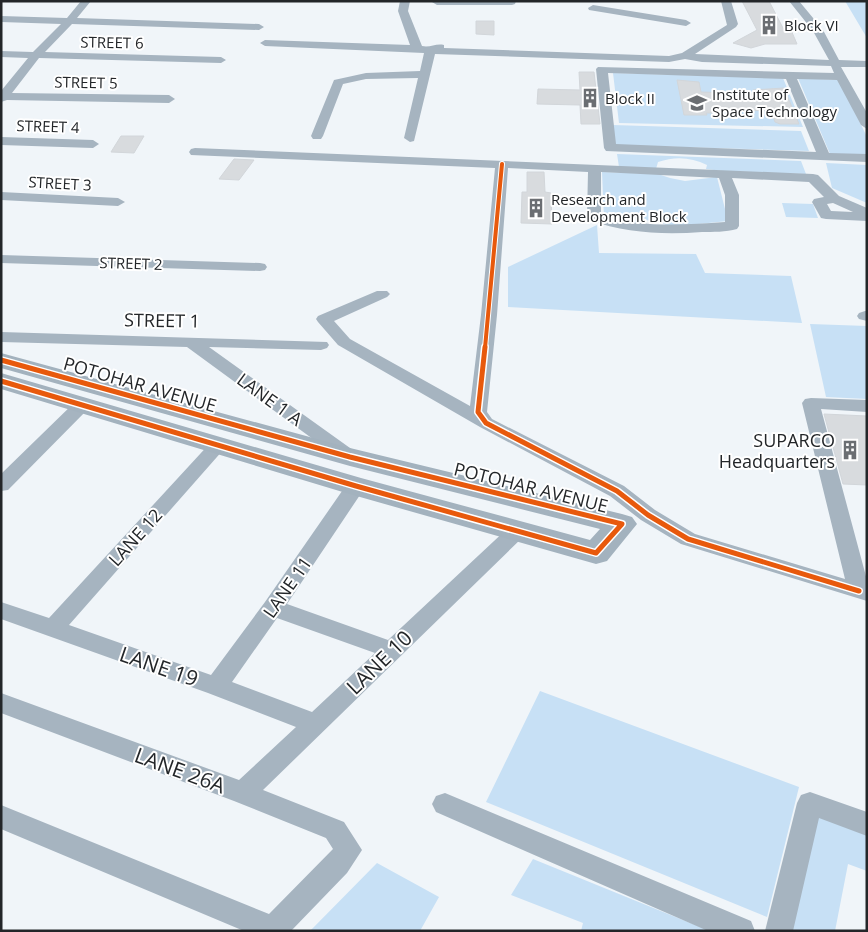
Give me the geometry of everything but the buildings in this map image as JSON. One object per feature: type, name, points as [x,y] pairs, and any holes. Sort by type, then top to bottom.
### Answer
[{"type":"street","points":[[2,97],[36,55],[69,22],[86,1]]},
{"type":"street","points":[[405,1],[403,11],[417,48]]},
{"type":"street","points":[[685,56],[731,27],[733,24],[726,1]]},
{"type":"street","points":[[794,1],[818,30],[835,61],[840,77],[867,125]]},
{"type":"street","points":[[437,2],[512,2],[513,15]]},
{"type":"street","points":[[594,9],[686,23]]},
{"type":"street","points":[[1,20],[259,27]]},
{"type":"street","points":[[430,50],[463,42]]},
{"type":"street","points":[[496,42],[512,48],[517,54]]},
{"type":"street","points":[[265,43],[669,59],[685,56],[702,59],[867,62]]},
{"type":"street","points":[[410,138],[430,50]]},
{"type":"street","name":"STREET 6","points":[[1,54],[221,60]]},
{"type":"street","points":[[840,77],[602,69],[610,148],[867,158]]},
{"type":"street","points":[[317,136],[338,82],[366,76],[425,74]]},
{"type":"street","points":[[790,76],[824,156]]},
{"type":"street","name":"STREET 5","points":[[2,97],[169,99]]},
{"type":"street","name":"STREET 4","points":[[1,141],[93,144]]},
{"type":"street","points":[[195,152],[814,178],[834,199],[867,213]]},
{"type":"street","points":[[486,423],[478,412],[489,315],[502,164]]},
{"type":"street","points":[[595,168],[594,217],[613,224],[657,231],[732,226],[732,195],[724,174]]},
{"type":"street","name":"STREET 3","points":[[1,196],[118,202]]},
{"type":"street","points":[[834,199],[819,202],[826,215],[867,217]]},
{"type":"street","name":"STREET 2","points":[[1,258],[260,267]]},
{"type":"street","points":[[382,294],[324,319],[344,342],[486,423],[617,492],[648,515],[688,539],[863,592]]},
{"type":"street","name":"STREET 1","points":[[1,337],[321,345]]},
{"type":"street","name":"LANE 1 A","points":[[190,341],[350,457]]},
{"type":"street","name":"POTOHAR AVENUE","points":[[1,360],[350,457],[622,524],[596,553],[356,486],[1,381]]},
{"type":"street","points":[[863,592],[811,403],[867,406]]},
{"type":"street","points":[[1,485],[83,404]]},
{"type":"street","name":"LANE 12","points":[[52,629],[218,445]]},
{"type":"street","name":"LANE 11","points":[[216,686],[273,608],[356,486]]},
{"type":"street","name":"LANE 10","points":[[243,793],[516,532]]},
{"type":"street","points":[[273,608],[391,650]]},
{"type":"street","name":"LANE 19","points":[[1,610],[216,686],[315,724]]},
{"type":"street","name":"LANE 26A","points":[[1,703],[243,793],[334,830],[349,850]]},
{"type":"street","points":[[779,931],[810,803],[867,824]]},
{"type":"street","points":[[445,804],[741,931]]},
{"type":"street","points":[[1,817],[272,930],[338,864],[349,850]]},
{"type":"shaded area","points":[[845,1],[867,1],[867,38]]},
{"type":"shaded area","points":[[613,73],[783,78],[803,127],[619,123]]},
{"type":"shaded area","points":[[798,78],[839,80],[867,137],[867,155],[830,154]]},
{"type":"shaded area","points":[[613,125],[801,131],[809,151],[615,145]]},
{"type":"shaded area","points":[[617,154],[801,161],[806,174],[706,169],[707,165],[683,158],[658,162],[656,169],[619,167]]},
{"type":"shaded area","points":[[826,163],[867,165],[867,203],[832,188]]},
{"type":"shaded area","points":[[602,172],[658,174],[685,181],[717,177],[728,221],[669,227],[661,222],[645,220],[635,225],[604,217]]},
{"type":"shaded area","points":[[782,203],[813,204],[818,218],[786,217]]},
{"type":"shaded area","points":[[597,225],[599,253],[696,254],[705,273],[791,276],[802,323],[508,307],[508,267]]},
{"type":"shaded area","points":[[810,324],[867,326],[867,399],[826,397]]},
{"type":"shaded area","points":[[540,691],[799,787],[767,917],[486,802]]},
{"type":"shaded area","points":[[817,812],[867,831],[867,871],[848,864],[835,931],[786,931]]},
{"type":"shaded area","points":[[533,859],[710,931],[581,931],[583,923],[511,895]]},
{"type":"shaded area","points":[[377,863],[439,897],[420,931],[310,931]]},
{"type":"cycle path","points":[[502,164],[489,315],[478,412],[486,423],[617,491],[648,515],[688,539],[859,591]]},
{"type":"cycle path","points":[[1,360],[350,457],[622,524],[596,553],[356,486],[1,381]]},
{"type":"place","name":"Block VI","points":[[769,25]]},
{"type":"place","name":"Block II","points":[[590,98]]},
{"type":"place","name":"Institute of Space Technology","points":[[697,103]]},
{"type":"place","name":"Research and Development Block","points":[[536,208]]},
{"type":"place","name":"SUPARCO Headquarters","points":[[850,450]]}]
